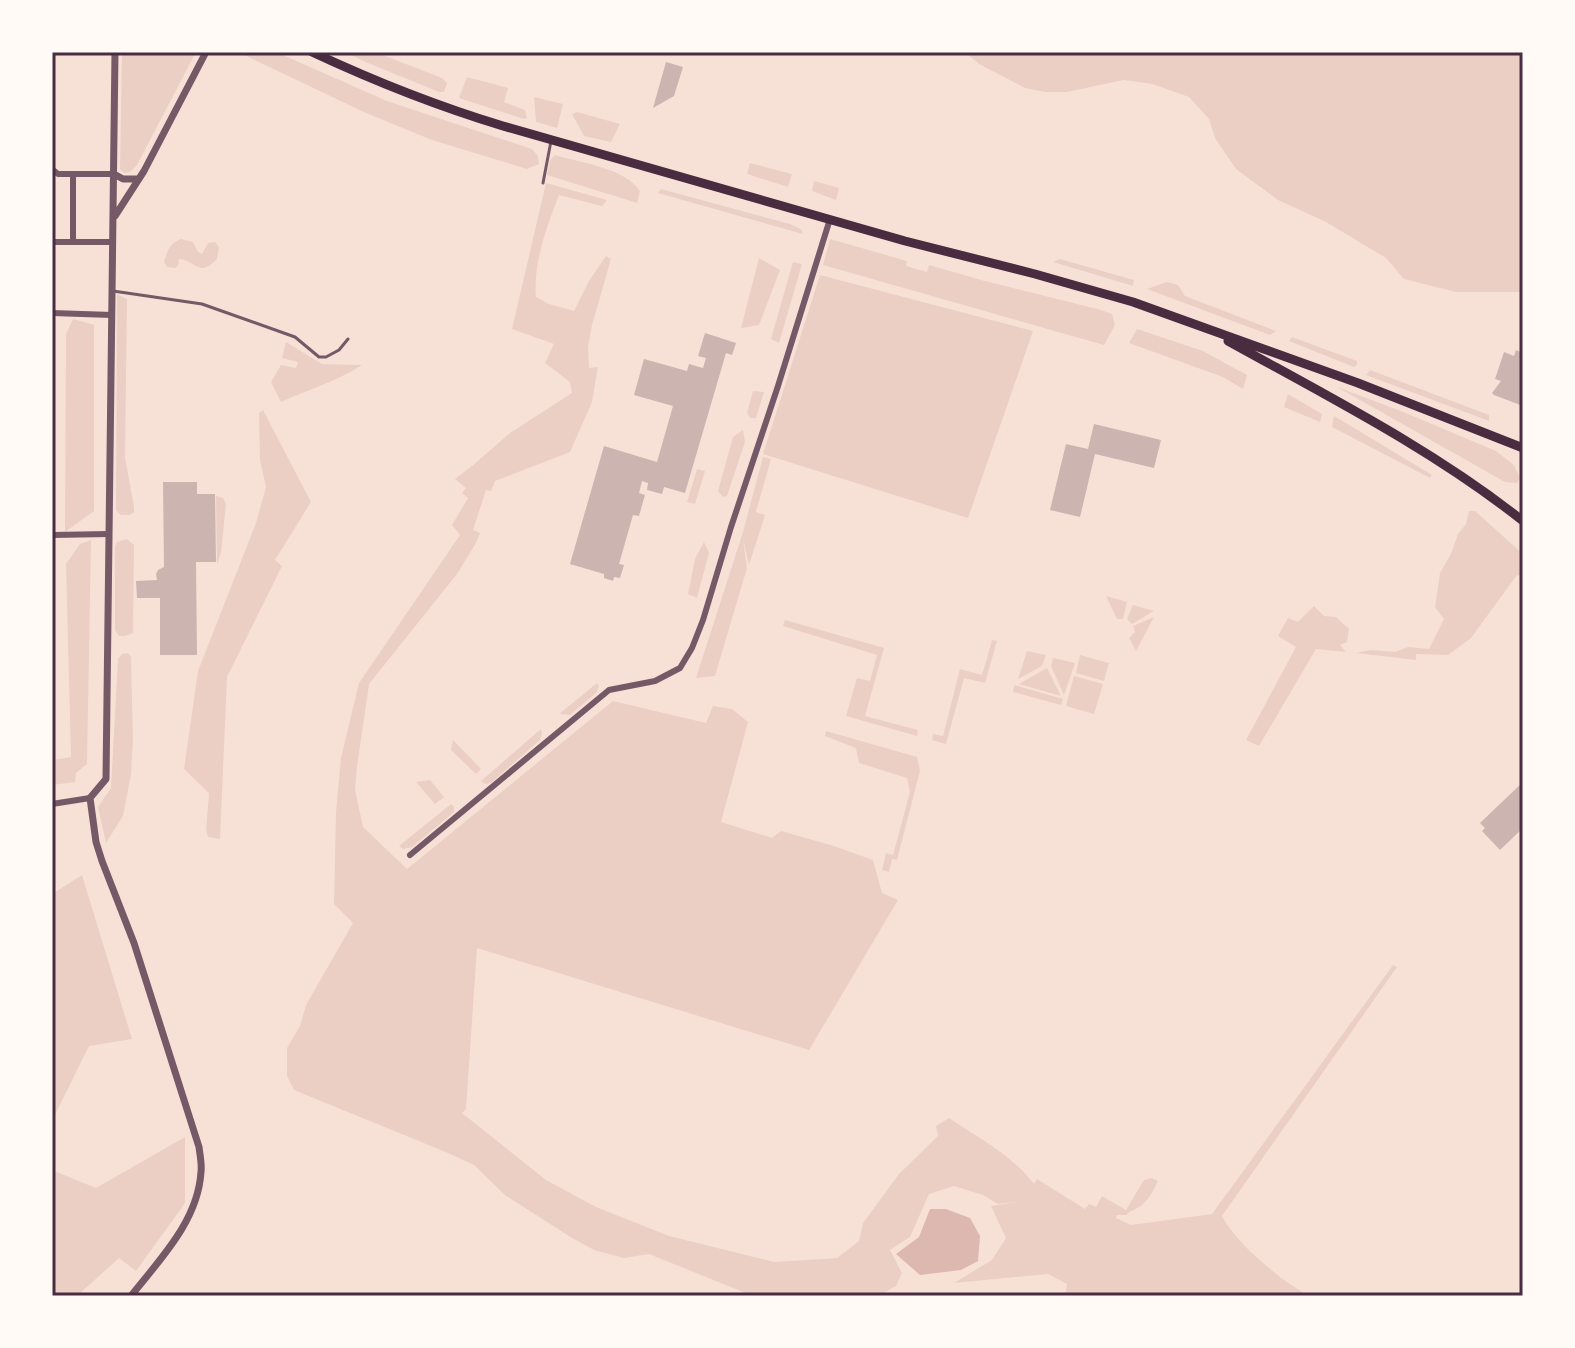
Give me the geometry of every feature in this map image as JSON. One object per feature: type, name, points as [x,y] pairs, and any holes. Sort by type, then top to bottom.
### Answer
[{"type":"main road","points":[[312,52],[448,109],[551,141],[1133,302],[1358,383],[1523,448]]},
{"type":"main road","points":[[1201,326],[1394,433],[1523,521]]},
{"type":"street","points":[[52,804],[90,798],[106,779],[115,52]]},
{"type":"street","points":[[113,217],[138,179],[206,52]]},
{"type":"street","points":[[52,169],[58,174],[114,174],[123,179],[138,179]]},
{"type":"street","points":[[73,174],[73,242]]},
{"type":"street","points":[[410,855],[609,690],[655,681],[680,668],[703,620],[830,219]]},
{"type":"street","points":[[52,242],[113,242]]},
{"type":"street","points":[[52,313],[112,315]]},
{"type":"street","points":[[52,535],[109,534]]},
{"type":"street","points":[[90,798],[96,842],[134,943],[199,1147],[202,1170],[196,1201],[186,1223],[131,1296]]},
{"type":"lane","points":[[543,183],[551,141]]},
{"type":"lane","points":[[113,291],[202,304],[295,337],[319,357],[339,350],[348,339]]},
{"type":"shaded area","points":[[122,52],[196,52],[137,165],[124,173],[120,169]]},
{"type":"shaded area","points":[[238,52],[276,52],[387,101],[532,149],[538,156],[539,164],[527,169],[432,140],[366,113]]},
{"type":"shaded area","points":[[346,52],[375,52],[442,78],[447,83],[444,92],[363,61]]},
{"type":"shaded area","points":[[965,52],[1523,52],[1523,292],[1456,292],[1404,279],[1386,258],[1326,222],[1278,200],[1236,169],[1215,138],[1209,119],[1189,97],[1152,84],[1124,80],[1067,92],[1025,88],[979,64]]},
{"type":"shaded area","points":[[467,77],[508,88],[504,102],[525,110],[527,118],[459,98]]},
{"type":"shaded area","points":[[534,97],[563,104],[557,128],[536,122]]},
{"type":"shaded area","points":[[577,112],[620,124],[611,142],[584,136],[572,114]]},
{"type":"shaded area","points":[[555,155],[602,167],[624,177],[640,191],[637,203],[547,175],[550,160]]},
{"type":"shaded area","points":[[750,163],[792,174],[788,187],[747,174]]},
{"type":"shaded area","points":[[814,181],[839,188],[836,200],[812,191]]},
{"type":"shaded area","points":[[546,183],[607,200],[602,206],[559,195],[542,245],[536,284],[536,297],[574,311],[606,256],[611,259],[588,347],[589,368],[598,367],[592,402],[570,452],[495,481],[491,491],[486,490],[473,530],[480,533],[476,543],[457,574],[369,684],[355,790],[363,827],[407,869],[613,701],[706,723],[713,706],[732,709],[748,722],[721,822],[772,838],[781,831],[873,860],[882,893],[898,900],[809,1050],[477,948],[466,1109],[462,1113],[546,1180],[596,1207],[669,1236],[774,1262],[837,1258],[859,1241],[863,1223],[899,1174],[938,1136],[936,1126],[949,1118],[1005,1156],[1034,1184],[1037,1179],[1085,1209],[1089,1204],[1096,1207],[1102,1196],[1126,1210],[1144,1180],[1152,1178],[1158,1181],[1145,1202],[1116,1218],[1131,1225],[1212,1214],[1393,965],[1397,967],[1222,1216],[1256,1257],[1307,1296],[1065,1296],[1067,1284],[1048,1274],[954,1283],[992,1260],[1006,1238],[991,1206],[1017,1202],[998,1204],[983,1195],[954,1186],[929,1194],[910,1237],[890,1250],[902,1273],[896,1286],[878,1296],[753,1296],[649,1254],[624,1258],[594,1250],[505,1195],[474,1165],[294,1090],[287,1076],[287,1048],[300,1026],[306,1005],[353,923],[334,904],[336,812],[341,758],[359,683],[460,535],[452,525],[468,498],[462,493],[466,488],[455,479],[510,433],[572,393],[570,382],[545,363],[554,344],[512,329]]},
{"type":"shaded area","points":[[661,189],[790,224],[801,229],[803,234],[658,193]]},
{"type":"shaded area","points":[[181,239],[193,242],[202,254],[208,243],[215,242],[219,247],[217,259],[202,268],[180,259],[176,268],[167,267],[164,262],[168,251]]},
{"type":"shaded area","points":[[830,239],[907,261],[906,266],[927,272],[929,265],[1101,310],[1112,314],[1115,325],[1104,345],[823,265]]},
{"type":"shaded area","points":[[759,258],[780,270],[759,325],[741,328]]},
{"type":"shaded area","points":[[1060,259],[1134,280],[1133,286],[1053,262]]},
{"type":"shaded area","points":[[793,262],[802,264],[779,343],[771,339]]},
{"type":"shaded area","points":[[820,275],[1033,331],[968,518],[763,454]]},
{"type":"shaded area","points":[[1167,282],[1178,285],[1185,296],[1276,331],[1270,335],[1147,289]]},
{"type":"shaded area","points":[[117,294],[127,299],[125,457],[134,507],[130,515],[121,515],[116,510]]},
{"type":"shaded area","points":[[73,319],[94,325],[94,511],[65,532],[66,334]]},
{"type":"shaded area","points":[[1137,329],[1203,351],[1247,375],[1243,389],[1223,377],[1129,343]]},
{"type":"shaded area","points":[[1292,337],[1357,361],[1357,365],[1354,367],[1289,341]]},
{"type":"shaded area","points":[[286,342],[322,364],[362,365],[281,402],[271,382],[281,365],[296,368],[298,362],[282,358]]},
{"type":"shaded area","points":[[1370,370],[1489,415],[1489,421],[1366,375]]},
{"type":"shaded area","points":[[1337,387],[1496,451],[1514,465],[1520,478],[1517,483],[1505,482]]},
{"type":"shaded area","points":[[753,391],[764,392],[756,418],[750,418],[747,413]]},
{"type":"shaded area","points":[[1288,394],[1322,414],[1320,422],[1284,407]]},
{"type":"shaded area","points":[[263,410],[311,502],[275,560],[282,566],[227,677],[220,839],[208,837],[206,830],[209,793],[184,769],[198,671],[256,523],[266,487],[260,460],[259,413]]},
{"type":"shaded area","points":[[1334,416],[1432,475],[1430,478],[1332,427]]},
{"type":"shaded area","points":[[743,430],[745,442],[727,496],[723,497],[718,491],[733,437]]},
{"type":"shaded area","points":[[763,457],[771,459],[756,512],[765,515],[749,565],[743,539],[747,568],[715,676],[696,678],[743,532]]},
{"type":"shaded area","points":[[697,469],[705,471],[695,504],[687,502]]},
{"type":"shaded area","points":[[216,496],[223,498],[226,504],[217,565]]},
{"type":"shaded area","points":[[1469,511],[1475,511],[1523,554],[1523,574],[1517,575],[1471,638],[1448,655],[1416,654],[1416,660],[1356,653],[1371,650],[1395,652],[1408,647],[1429,649],[1444,619],[1435,607],[1440,573],[1466,524]]},
{"type":"shaded area","points":[[127,539],[134,545],[133,633],[119,636],[115,630],[115,547],[117,542]]},
{"type":"shaded area","points":[[91,540],[87,764],[76,773],[75,782],[52,785],[52,760],[71,757],[66,564],[80,544]]},
{"type":"shaded area","points":[[704,542],[709,553],[697,598],[688,594],[695,559]]},
{"type":"shaded area","points":[[1106,596],[1127,602],[1123,619],[1117,619]]},
{"type":"shaded area","points":[[1133,605],[1154,611],[1132,624],[1127,619]]},
{"type":"shaded area","points":[[1314,606],[1324,616],[1336,617],[1349,629],[1347,642],[1340,645],[1346,652],[1316,649],[1259,746],[1246,740],[1296,647],[1278,636],[1288,618],[1298,622]]},
{"type":"shaded area","points":[[1154,617],[1136,651],[1129,638],[1135,632],[1133,626]]},
{"type":"shaded area","points":[[785,620],[884,648],[865,716],[918,730],[917,736],[846,716],[857,678],[870,681],[877,655],[783,626]]},
{"type":"shaded area","points":[[992,640],[997,641],[985,683],[964,678],[946,744],[932,740],[933,734],[943,736],[960,669],[982,675]]},
{"type":"shaded area","points":[[1027,651],[1046,655],[1042,666],[1018,679]]},
{"type":"shaded area","points":[[128,653],[131,657],[131,774],[123,816],[106,843],[98,807],[111,788],[118,659]]},
{"type":"shaded area","points":[[1080,655],[1109,663],[1104,681],[1076,673]]},
{"type":"shaded area","points":[[1053,658],[1075,663],[1064,695],[1051,666]]},
{"type":"shaded area","points":[[1047,668],[1061,696],[1019,684]]},
{"type":"shaded area","points":[[1074,676],[1103,684],[1094,714],[1066,706]]},
{"type":"shaded area","points":[[597,683],[596,693],[570,715],[559,714]]},
{"type":"shaded area","points":[[1014,685],[1063,699],[1061,705],[1013,692]]},
{"type":"shaded area","points":[[541,729],[540,740],[491,783],[481,781]]},
{"type":"shaded area","points":[[826,731],[917,757],[920,771],[897,860],[892,859],[889,872],[882,870],[886,853],[893,855],[910,792],[907,778],[859,763],[856,748],[825,736]]},
{"type":"shaded area","points":[[453,740],[481,769],[476,774],[451,750]]},
{"type":"shaded area","points":[[430,780],[444,797],[435,804],[416,782]]},
{"type":"shaded area","points":[[451,804],[454,812],[412,847],[403,849],[399,846]]},
{"type":"shaded area","points":[[82,875],[132,1039],[89,1046],[52,1121],[52,894]]},
{"type":"shaded area","points":[[185,1137],[185,1203],[136,1271],[119,1258],[77,1296],[52,1296],[52,1170],[96,1188]]},
{"type":"shaded area","points":[[930,1209],[946,1209],[970,1218],[980,1236],[978,1261],[961,1270],[920,1275],[896,1254],[919,1237]]},
{"type":"building","points":[[666,62],[683,67],[674,96],[653,108]]},
{"type":"building","points":[[705,333],[736,343],[732,355],[726,353],[685,493],[664,487],[662,494],[647,490],[648,483],[642,481],[639,493],[645,495],[639,516],[633,515],[619,564],[624,565],[620,578],[614,577],[613,581],[604,578],[604,574],[570,564],[604,446],[657,462],[673,406],[634,395],[644,359],[687,371],[689,364],[703,368],[706,358],[698,356]]},
{"type":"building","points":[[1516,350],[1523,353],[1523,406],[1492,393],[1501,381],[1495,379],[1504,352],[1514,356]]},
{"type":"building","points":[[1094,424],[1161,440],[1154,468],[1095,454],[1080,517],[1050,510],[1066,444],[1088,449]]},
{"type":"building","points":[[163,482],[197,482],[197,494],[215,494],[216,562],[196,562],[197,655],[160,655],[160,598],[137,598],[136,581],[157,580],[158,570],[164,567]]},
{"type":"building","points":[[1523,782],[1523,828],[1500,850],[1482,831],[1485,828],[1480,823]]}]
